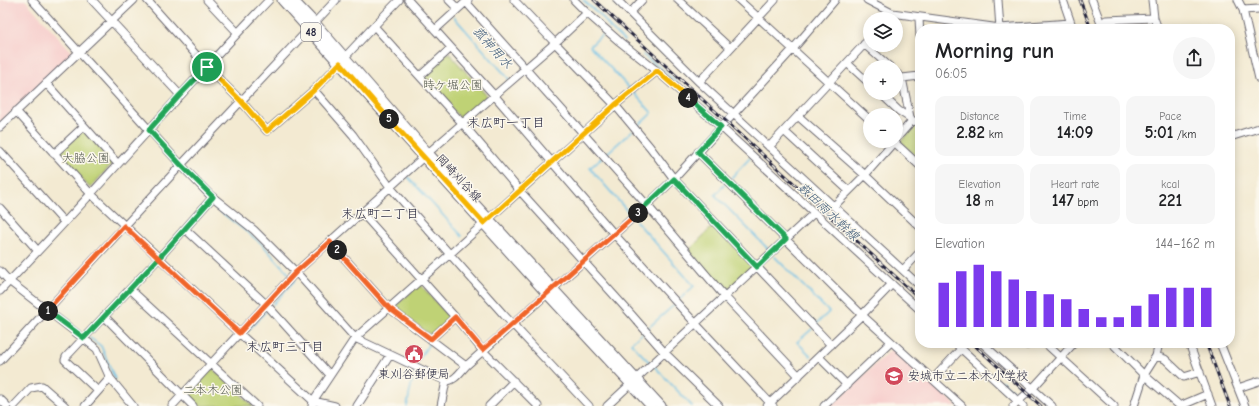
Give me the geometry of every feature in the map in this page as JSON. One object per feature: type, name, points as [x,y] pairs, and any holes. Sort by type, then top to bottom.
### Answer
[{"type":"main road","name":"岡崎刈谷線","points":[[282,0],[312,26]]},
{"type":"main road","name":"岡崎刈谷線","points":[[293,0],[312,26],[426,155],[633,381],[652,406]]},
{"type":"main road","name":"岡崎刈谷線","points":[[633,381],[661,406]]},
{"type":"street","points":[[32,0],[181,165],[213,197],[254,230],[296,272],[355,338],[446,381],[453,380],[483,350],[647,205],[674,179],[793,49],[835,0]]},
{"type":"street","points":[[92,0],[180,95]]},
{"type":"street","points":[[0,127],[134,0]]},
{"type":"street","points":[[147,0],[267,131],[314,90],[399,0]]},
{"type":"street","points":[[207,0],[238,33]]},
{"type":"street","points":[[0,291],[180,95],[270,0]]},
{"type":"street","points":[[0,361],[124,226],[336,0]]},
{"type":"street","points":[[408,0],[494,95],[614,234],[770,405],[892,284]]},
{"type":"street","points":[[449,0],[458,9]]},
{"type":"street","points":[[514,0],[615,105],[674,179],[830,345]]},
{"type":"street","points":[[574,0],[620,42],[657,71],[721,127],[915,305]]},
{"type":"street","points":[[617,0],[699,82],[915,281]]},
{"type":"street","points":[[630,13],[642,0]]},
{"type":"street","points":[[678,0],[730,48]]},
{"type":"street","points":[[739,0],[863,113]]},
{"type":"street","points":[[699,82],[775,0]]},
{"type":"street","points":[[867,0],[884,12]]},
{"type":"street","points":[[998,0],[1000,24]]},
{"type":"street","points":[[1063,0],[1071,24]]},
{"type":"street","points":[[1092,0],[1101,24]]},
{"type":"street","points":[[1152,0],[1156,24]]},
{"type":"street","points":[[1238,0],[1243,10],[1259,77]]},
{"type":"street","points":[[434,30],[467,1],[583,135],[647,205],[724,297],[799,376]]},
{"type":"street","points":[[1243,10],[1259,9]]},
{"type":"street","points":[[172,406],[296,272],[587,13]]},
{"type":"street","points":[[903,17],[963,24]]},
{"type":"street","points":[[919,18],[919,24]]},
{"type":"street","points":[[1106,20],[1154,18]]},
{"type":"street","points":[[374,26],[463,124],[520,191],[665,353],[719,406]]},
{"type":"street","points":[[769,147],[863,45]]},
{"type":"street","points":[[420,76],[451,48]]},
{"type":"street","points":[[873,52],[882,60]]},
{"type":"street","points":[[847,63],[863,78]]},
{"type":"street","points":[[313,403],[355,338],[615,105],[657,71]]},
{"type":"street","points":[[903,75],[915,76]]},
{"type":"street","points":[[46,83],[118,164]]},
{"type":"street","points":[[314,90],[353,135],[390,188],[589,406]]},
{"type":"street","points":[[903,91],[910,120]]},
{"type":"street","points":[[888,100],[910,120],[915,120]]},
{"type":"street","points":[[16,111],[90,193],[313,403],[335,406]]},
{"type":"street","points":[[798,116],[865,175],[915,222]]},
{"type":"street","points":[[903,129],[910,120]]},
{"type":"street","points":[[54,154],[84,126]]},
{"type":"street","points":[[1235,135],[1259,128]]},
{"type":"street","points":[[784,131],[849,192]]},
{"type":"street","points":[[834,206],[865,175],[888,148]]},
{"type":"street","points":[[901,148],[915,161]]},
{"type":"street","points":[[0,151],[64,222]]},
{"type":"street","points":[[698,152],[862,315],[962,406]]},
{"type":"street","points":[[98,391],[65,360],[66,357],[159,258],[213,197]]},
{"type":"street","points":[[0,208],[38,250]]},
{"type":"street","points":[[362,213],[483,350],[538,406]]},
{"type":"street","points":[[607,406],[814,213]]},
{"type":"street","points":[[185,229],[267,305],[330,375]]},
{"type":"street","points":[[330,242],[389,308],[466,366]]},
{"type":"street","points":[[903,270],[915,257]]},
{"type":"street","points":[[0,271],[9,281],[97,349],[110,378],[133,406]]},
{"type":"street","points":[[130,289],[257,406]]},
{"type":"street","points":[[104,316],[193,406]]},
{"type":"street","points":[[431,339],[455,317]]},
{"type":"street","points":[[824,406],[891,342]]},
{"type":"street","points":[[988,348],[1052,406]]},
{"type":"street","points":[[1050,348],[1114,406]]},
{"type":"street","points":[[933,379],[961,349],[1018,404],[1070,348]]},
{"type":"street","points":[[1117,348],[1144,375],[1180,406],[1208,394]]},
{"type":"street","points":[[1134,406],[1144,375],[1156,356],[1158,348]]},
{"type":"street","points":[[1191,348],[1212,406]]},
{"type":"street","points":[[1222,348],[1244,406]]},
{"type":"street","points":[[357,406],[390,355]]},
{"type":"street","points":[[819,356],[847,385]]},
{"type":"street","points":[[1156,356],[1165,359],[1184,377],[1200,372]]},
{"type":"street","points":[[85,406],[110,378]]},
{"type":"street","points":[[441,406],[446,381]]},
{"type":"street","points":[[489,406],[514,381]]},
{"type":"street","points":[[1238,388],[1259,381]]},
{"type":"street","points":[[14,406],[31,388],[42,386],[65,406]]},
{"type":"street","points":[[0,399],[7,406]]},
{"type":"shaded area","points":[[0,0],[25,0],[73,53],[0,122]]},
{"type":"shaded area","name":"安城市立二本木小学校","points":[[894,347],[957,406],[830,406]]},
{"type":"green space","name":"時ケ堀公園","points":[[447,53],[450,54],[487,96],[461,119],[423,77]]},
{"type":"green space","points":[[915,125],[915,155],[903,145],[903,139]]},
{"type":"green space","name":"大脇公園","points":[[84,130],[113,163],[90,188],[58,153]]},
{"type":"green space","points":[[712,227],[716,227],[752,266],[752,268],[726,292],[723,291],[689,251]]},
{"type":"green space","points":[[420,284],[450,318],[431,335],[393,308]]},
{"type":"green space","name":"二本木公園","points":[[212,368],[253,406],[198,406],[187,395]]},
{"type":"waterway","points":[[583,0],[600,15],[610,27],[609,28]]},
{"type":"waterway","name":"菰神用水","points":[[454,17],[508,79]]},
{"type":"waterway","name":"薮田雨水幹線","points":[[610,28],[624,41]]},
{"type":"waterway","points":[[605,32],[590,46],[630,89]]},
{"type":"waterway","name":"薮田雨水幹線","points":[[643,55],[695,99]]},
{"type":"waterway","points":[[634,93],[652,113],[637,127]]},
{"type":"waterway","points":[[605,155],[632,131]]},
{"type":"waterway","points":[[601,158],[590,168],[629,213]]},
{"type":"waterway","points":[[731,178],[750,158]]},
{"type":"waterway","name":"菰神用水","points":[[408,177],[462,236]]},
{"type":"waterway","points":[[724,185],[715,195],[768,249]]},
{"type":"waterway","points":[[213,206],[261,243],[289,274]]},
{"type":"waterway","points":[[636,221],[694,286],[679,300]]},
{"type":"waterway","points":[[775,257],[829,312],[815,325]]},
{"type":"waterway","points":[[273,304],[295,280]]},
{"type":"waterway","points":[[647,329],[674,305]]},
{"type":"waterway","points":[[246,333],[266,311]]},
{"type":"waterway","points":[[811,356],[797,342],[812,329]]},
{"type":"waterway","points":[[644,332],[631,343],[650,363]]},
{"type":"waterway","points":[[90,338],[101,346],[115,379]]},
{"type":"waterway","name":"菰神用水","points":[[417,362],[430,342]]},
{"type":"waterway","points":[[654,366],[692,406]]},
{"type":"waterway","name":"菰神用水","points":[[407,406],[414,371]]},
{"type":"waterway","name":"薮田雨水幹線","points":[[1002,381],[1018,396]]},
{"type":"railway","points":[[594,0],[915,294]]},
{"type":"railway","points":[[1080,0],[1089,24]]},
{"type":"railway","points":[[977,348],[1041,406]]},
{"type":"railway","points":[[1208,348],[1230,406]]},
{"type":"place","name":"東刈谷郵便局","points":[[414,354]]},
{"type":"place","name":"安城市立二本木小学校","points":[[894,376]]},
{"type":"district","name":"末広町一丁目","points":[[506,122]]},
{"type":"district","name":"末広町二丁目","points":[[380,213]]},
{"type":"district","name":"末広町三丁目","points":[[285,346]]},
{"type":"route","points":[[207,67],[149,130],[213,197],[159,258],[84,338],[47,310],[124,226],[159,258],[176,273],[239,333],[267,305],[296,272],[330,242],[389,308],[431,339],[455,317],[483,350],[647,205],[674,179],[757,267],[786,239],[698,152],[721,127],[657,71],[615,105],[484,223],[340,63],[314,90],[267,131],[241,101],[207,67]]}]
